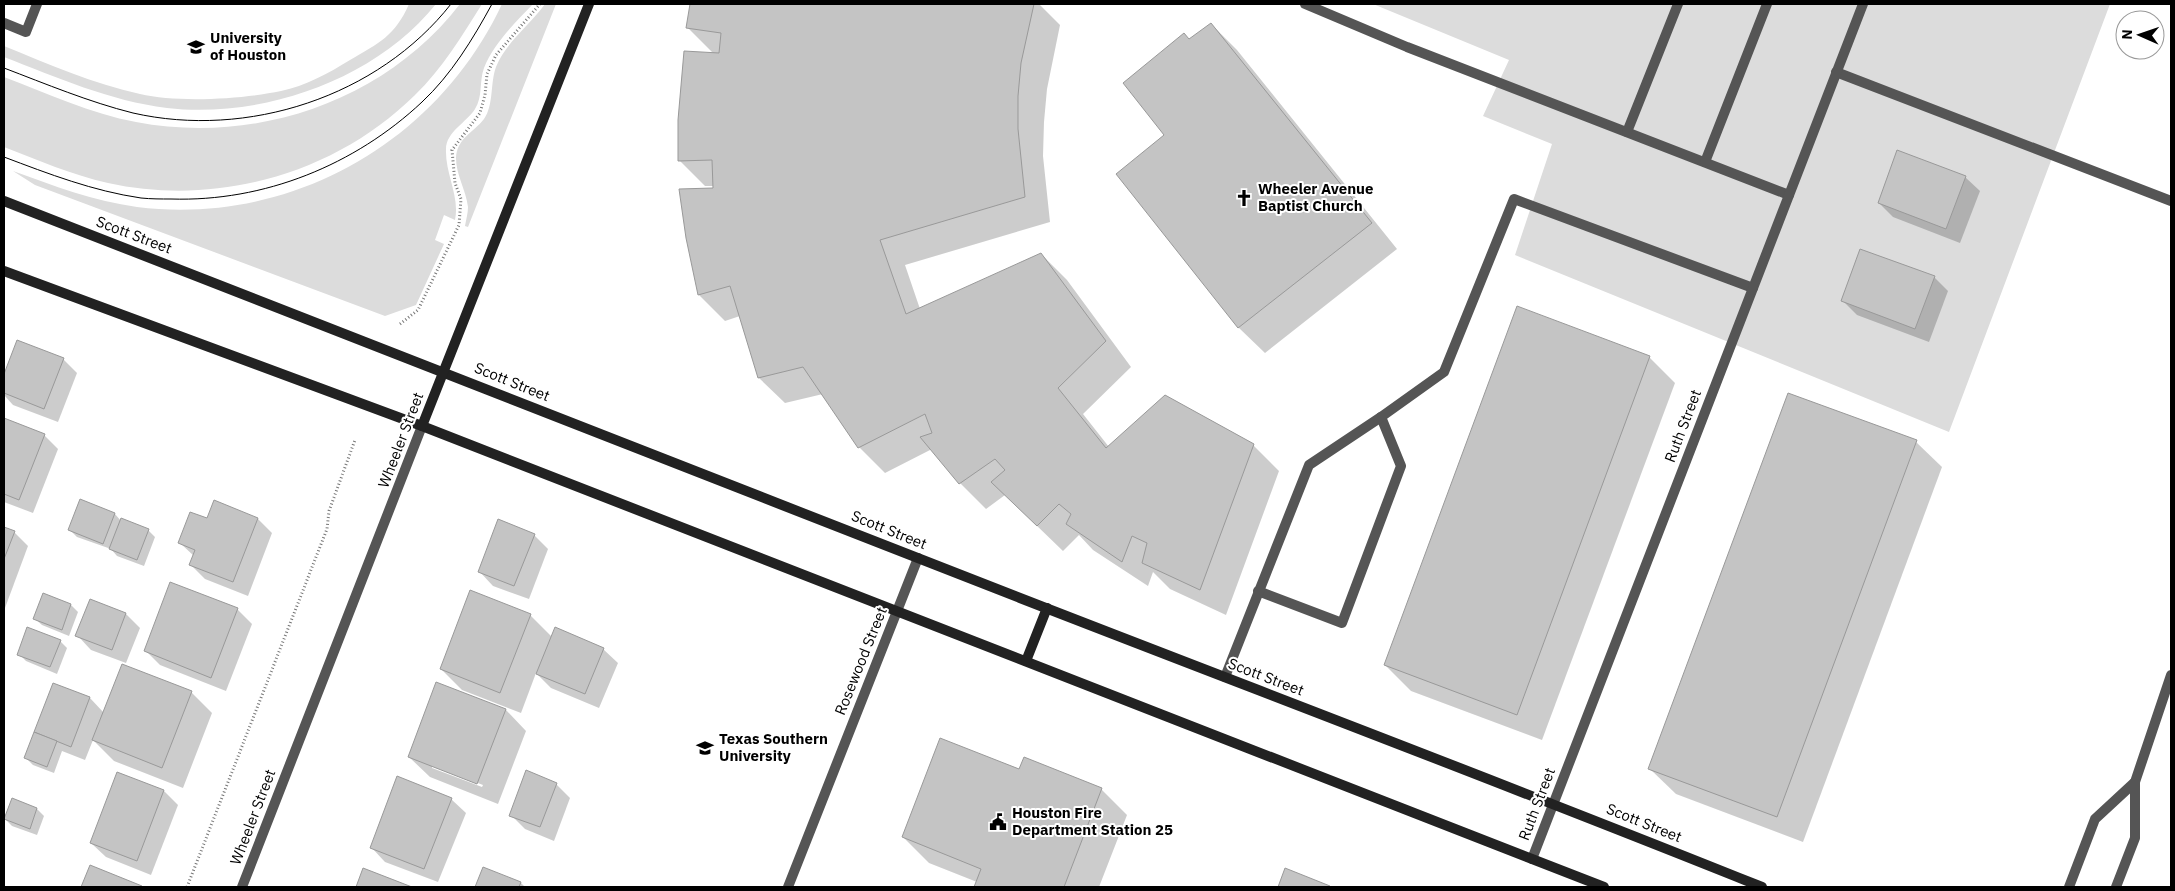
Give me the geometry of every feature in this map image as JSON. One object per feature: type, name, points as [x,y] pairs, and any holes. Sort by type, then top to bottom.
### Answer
[{"type":"main road","name":"Wheeler Street","points":[[422,426],[589,4]]},
{"type":"main road","name":"Scott Street","points":[[4,201],[444,371],[1046,608],[1553,803],[1762,887]]},
{"type":"main road","points":[[4,271],[422,426],[1604,887]]},
{"type":"main road","points":[[1026,661],[1046,608]]},
{"type":"street","points":[[4,22],[26,32],[37,4]]},
{"type":"street","points":[[1305,4],[1407,47],[1789,195]]},
{"type":"street","points":[[1627,132],[1678,4]]},
{"type":"street","points":[[1705,162],[1767,4]]},
{"type":"street","name":"Ruth Street","points":[[1532,859],[1863,4]]},
{"type":"street","points":[[1836,72],[2171,200]]},
{"type":"street","points":[[1225,677],[1309,465],[1444,372],[1514,199],[1753,288]]},
{"type":"street","points":[[1258,591],[1342,623],[1401,466],[1381,417]]},
{"type":"street","name":"Wheeler Street","points":[[242,887],[422,426]]},
{"type":"street","name":"Rosewood Street","points":[[788,887],[918,558]]},
{"type":"street","points":[[2116,887],[2135,838],[2134,782],[2171,675]]},
{"type":"street","points":[[2069,887],[2095,819],[2134,782]]},
{"type":"path","points":[[400,324],[418,310],[459,225],[462,199],[455,183],[452,150],[480,113],[485,95],[487,74],[496,55],[540,4]]},
{"type":"path","points":[[187,887],[326,529],[329,511],[355,440]]},
{"type":"shaded area","points":[[409,4],[436,4],[411,31],[382,54],[349,73],[314,89],[278,100],[241,107],[203,110],[146,105],[104,94],[4,57],[4,46],[88,79],[123,90],[155,97],[210,99],[266,94],[290,89],[308,82],[334,70],[369,49],[392,31],[404,15]]},
{"type":"shaded area","points":[[460,4],[482,4],[443,63],[415,95],[383,122],[349,145],[311,164],[272,178],[232,187],[191,190],[149,189],[108,183],[81,176],[4,147],[4,77],[102,114],[136,122],[181,128],[227,127],[271,120],[315,108],[356,90],[395,67],[429,38]]},
{"type":"shaded area","points":[[502,4],[533,4],[493,50],[484,68],[480,94],[475,109],[449,137],[446,158],[456,202],[455,220],[444,215],[435,240],[444,244],[416,305],[385,316],[35,185],[13,171],[90,197],[137,207],[194,209],[249,203],[303,188],[352,165],[398,134],[439,97],[474,53]]},
{"type":"shaded area","points":[[545,4],[556,4],[468,227],[465,226],[468,207],[456,158],[459,145],[480,124],[487,113],[491,101],[494,73],[500,58]]},
{"type":"shaded area","points":[[1373,4],[2110,4],[1949,432],[1515,255],[1552,144],[1483,116],[1509,60]]},
{"type":"building","points":[[690,4],[1034,4],[1021,63],[1018,96],[1018,129],[1025,197],[880,240],[906,314],[1041,253],[1106,341],[1058,388],[1106,448],[1165,395],[1254,444],[1200,590],[1142,563],[1147,543],[1132,536],[1122,562],[1066,524],[1071,514],[1059,504],[1037,526],[991,482],[1005,470],[995,459],[959,484],[920,437],[932,433],[925,414],[858,448],[803,367],[758,378],[730,286],[698,295],[686,238],[679,189],[713,188],[712,160],[678,161],[678,120],[684,51],[719,53],[721,33],[686,28]]},
{"type":"building","name":"Wheeler Avenue Baptist Church","points":[[1211,23],[1372,223],[1238,328],[1116,174],[1164,135],[1123,83],[1184,33],[1189,39]]},
{"type":"building","points":[[1897,150],[1966,176],[1946,229],[1878,203]]},
{"type":"building","points":[[1860,249],[1935,276],[1915,329],[1841,301]]},
{"type":"building","points":[[1517,306],[1650,356],[1517,715],[1384,665]]},
{"type":"building","points":[[17,340],[64,358],[44,409],[4,393],[4,374]]},
{"type":"building","points":[[1788,393],[1917,440],[1777,817],[1648,769]]},
{"type":"building","points":[[4,418],[45,434],[19,500],[4,494]]},
{"type":"building","points":[[80,499],[115,513],[103,544],[68,530]]},
{"type":"building","points":[[214,500],[258,518],[233,582],[189,565],[195,550],[178,543],[190,512],[207,518]]},
{"type":"building","points":[[121,518],[149,529],[137,560],[109,549]]},
{"type":"building","points":[[498,519],[535,534],[514,586],[478,572]]},
{"type":"building","points":[[4,527],[15,531],[4,559]]},
{"type":"building","points":[[170,582],[238,608],[211,678],[144,651]]},
{"type":"building","points":[[470,590],[531,614],[500,693],[440,669]]},
{"type":"building","points":[[43,593],[71,604],[62,630],[33,619]]},
{"type":"building","points":[[90,599],[126,613],[112,650],[75,636]]},
{"type":"building","points":[[27,627],[61,640],[50,667],[17,655]]},
{"type":"building","points":[[555,627],[604,648],[585,694],[536,674]]},
{"type":"building","points":[[122,664],[192,691],[162,768],[92,740]]},
{"type":"building","points":[[436,682],[506,709],[477,784],[408,757]]},
{"type":"building","points":[[53,683],[90,697],[71,747],[34,732]]},
{"type":"building","points":[[34,732],[57,741],[47,767],[24,758]]},
{"type":"building","points":[[940,738],[1019,769],[1024,757],[1102,788],[1064,887],[974,887],[981,869],[902,837]]},
{"type":"building","points":[[526,770],[557,783],[540,827],[509,816]]},
{"type":"building","points":[[117,772],[164,790],[137,861],[90,843]]},
{"type":"building","points":[[397,776],[452,798],[424,869],[370,848]]},
{"type":"building","points":[[12,798],[37,808],[30,829],[4,819]]},
{"type":"building","points":[[90,865],[142,886],[142,887],[81,887]]},
{"type":"building","points":[[483,867],[521,882],[519,887],[475,887]]},
{"type":"building","points":[[363,868],[412,887],[356,887]]},
{"type":"building","points":[[1285,868],[1330,886],[1330,887],[1278,887]]},
{"type":"tram line","points":[[4,68],[84,98],[133,113],[176,120],[221,120],[264,114],[307,103],[348,86],[387,64],[421,36],[451,4]]},
{"type":"tram line","points":[[4,157],[54,176],[123,195],[141,198],[206,198],[240,194],[274,186],[338,161],[368,144],[396,124],[422,102],[452,68],[492,4]]},
{"type":"place","name":"University of Houston","points":[[196,47]]},
{"type":"place","name":"Wheeler Avenue Baptist Church","points":[[1244,198]]},
{"type":"place","name":"Texas Southern University","points":[[705,748]]},
{"type":"place","name":"Houston Fire Department Station 25","points":[[998,822]]}]
